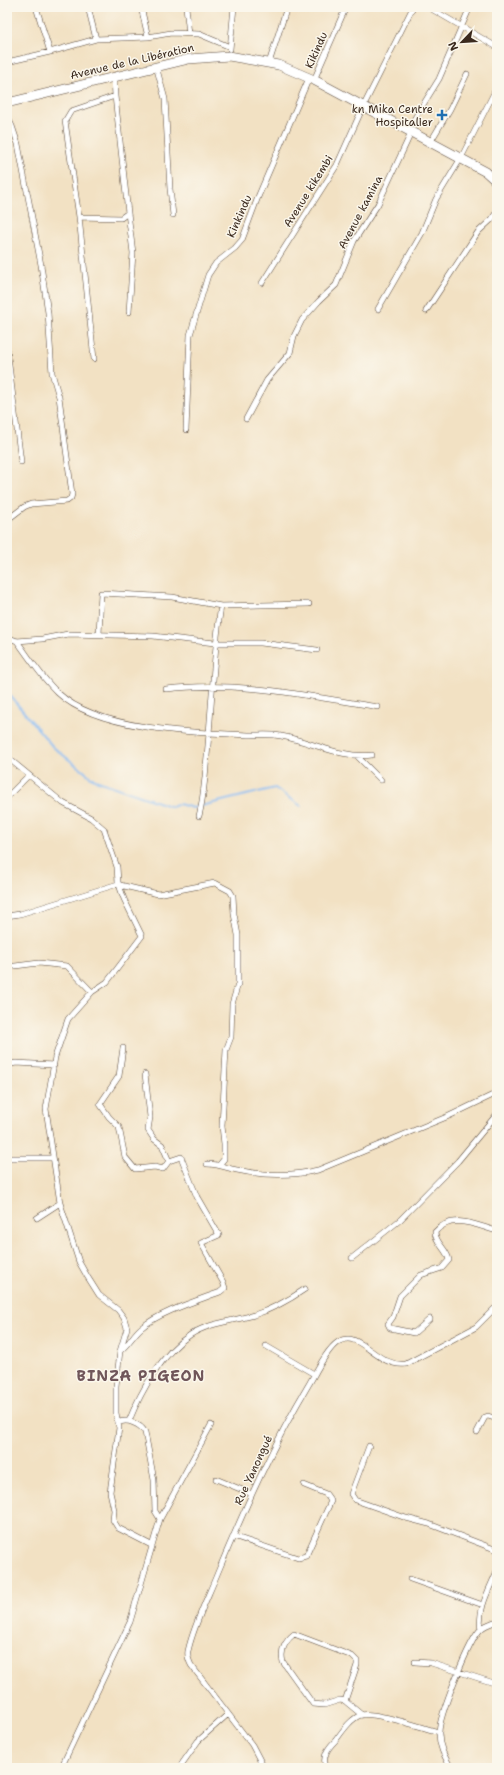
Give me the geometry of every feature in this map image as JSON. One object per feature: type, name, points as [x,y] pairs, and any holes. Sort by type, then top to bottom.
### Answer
[{"type":"highway","name":"Avenue de la Libération","points":[[7,103],[156,66],[230,51],[269,63],[311,79],[431,141],[486,172],[497,182]]},
{"type":"street","points":[[36,7],[50,52]]},
{"type":"street","points":[[88,7],[96,39]]},
{"type":"street","points":[[141,7],[148,37]]},
{"type":"street","points":[[186,7],[189,34]]},
{"type":"street","points":[[7,62],[96,39],[148,37],[171,33],[198,34],[230,51],[234,7]]},
{"type":"street","points":[[269,63],[287,7]]},
{"type":"street","name":"Kikindu","points":[[311,79],[346,7]]},
{"type":"street","name":"Avenue kikembi","points":[[262,283],[337,165],[363,107],[412,7]]},
{"type":"street","points":[[428,7],[497,47]]},
{"type":"street","name":"Avenue kamina","points":[[246,419],[267,380],[290,353],[294,336],[302,320],[319,300],[336,285],[354,241],[378,204],[410,130],[439,79],[470,7]]},
{"type":"street","points":[[156,66],[165,99],[170,189],[173,215]]},
{"type":"street","points":[[431,141],[467,74]]},
{"type":"street","points":[[114,77],[133,253],[129,312]]},
{"type":"street","name":"Kinkindu","points":[[186,430],[190,335],[208,275],[216,263],[235,248],[242,240],[258,197],[311,79]]},
{"type":"street","points":[[378,309],[422,233],[436,199],[461,158],[497,88]]},
{"type":"street","points":[[94,359],[79,217],[65,121],[71,111],[115,96]]},
{"type":"street","points":[[7,116],[18,144],[41,265],[48,313],[52,373],[59,397],[72,494],[68,501],[31,504],[24,507],[7,520]]},
{"type":"street","points":[[426,311],[478,232],[492,219],[497,211]]},
{"type":"street","points":[[79,217],[121,218],[128,213]]},
{"type":"street","points":[[7,349],[22,462]]},
{"type":"street","points":[[99,634],[101,593],[172,597],[221,606],[309,604]]},
{"type":"street","points":[[199,816],[202,802],[209,732],[215,643],[221,606]]},
{"type":"street","points":[[7,637],[17,641],[42,639],[68,634],[153,636],[215,643],[261,643],[317,650]]},
{"type":"street","points":[[17,641],[44,678],[59,694],[80,709],[108,720],[132,725],[209,732],[282,736],[358,757],[372,756]]},
{"type":"street","points":[[166,689],[194,686],[232,686],[263,689],[378,707]]},
{"type":"street","points":[[7,756],[63,803],[101,825],[108,839],[117,867],[119,885],[129,912],[142,936],[107,982],[92,992],[68,1019],[54,1057],[54,1065],[46,1109],[52,1158],[60,1203],[79,1262],[99,1295],[118,1310],[126,1323],[127,1328],[120,1351],[116,1386],[116,1413],[119,1437],[110,1492],[114,1510],[114,1524],[118,1528],[151,1545]]},
{"type":"street","points":[[358,757],[381,780]]},
{"type":"street","points":[[7,797],[29,775]]},
{"type":"street","points":[[7,916],[20,914],[119,885],[158,894],[215,883],[230,891],[233,896],[234,914],[238,935],[238,984],[232,1004],[231,1037],[226,1050],[222,1126],[224,1158],[220,1164]]},
{"type":"street","points":[[7,967],[39,963],[66,966],[92,992]]},
{"type":"street","points":[[120,1351],[128,1345],[141,1328],[168,1312],[220,1292],[225,1288],[200,1243],[219,1235],[197,1197],[181,1157],[169,1161],[163,1169],[155,1167],[135,1169],[125,1157],[119,1127],[109,1118],[100,1104],[119,1076],[123,1048]]},
{"type":"street","points":[[7,1065],[16,1063],[54,1065]]},
{"type":"street","points":[[145,1074],[150,1116],[148,1130],[154,1139],[162,1145],[169,1161]]},
{"type":"street","points":[[207,1164],[220,1164],[236,1170],[258,1174],[293,1174],[318,1170],[449,1116],[497,1093]]},
{"type":"street","points":[[352,1258],[400,1220],[458,1162],[497,1114]]},
{"type":"street","points":[[7,1158],[52,1158]]},
{"type":"street","points":[[37,1218],[60,1203]]},
{"type":"street","points":[[430,1319],[414,1333],[390,1328],[388,1324],[393,1317],[400,1296],[422,1275],[442,1268],[449,1260],[448,1256],[437,1241],[435,1232],[438,1228],[463,1221],[497,1231]]},
{"type":"street","points":[[129,1421],[136,1404],[165,1358],[189,1335],[212,1326],[264,1311],[285,1303],[306,1290]]},
{"type":"street","name":"Rue Yanongué","points":[[264,1768],[252,1745],[227,1715],[191,1665],[187,1652],[199,1618],[233,1536],[286,1423],[314,1374],[334,1346],[346,1338],[355,1339],[380,1358],[393,1364],[406,1364],[476,1327],[494,1310]]},
{"type":"street","points":[[266,1346],[314,1374]]},
{"type":"street","points":[[477,1432],[485,1417],[497,1419]]},
{"type":"street","points":[[118,1423],[129,1421],[142,1428],[147,1437],[154,1480],[154,1511],[160,1520]]},
{"type":"street","points":[[61,1768],[130,1622],[151,1545],[160,1520],[211,1425]]},
{"type":"street","points":[[369,1446],[351,1494],[355,1500],[406,1518],[429,1524],[497,1550]]},
{"type":"street","points":[[216,1479],[252,1494]]},
{"type":"street","points":[[233,1536],[298,1558],[306,1556],[331,1501],[326,1494],[304,1485]]},
{"type":"street","points":[[481,1629],[479,1623],[483,1605],[497,1571]]},
{"type":"street","points":[[410,1578],[483,1605]]},
{"type":"street","points":[[451,1768],[440,1743],[439,1732],[442,1716],[472,1642],[481,1629],[497,1621]]},
{"type":"street","points":[[345,1701],[357,1661],[352,1656],[294,1634],[287,1640],[281,1654],[283,1662],[313,1704],[324,1705],[340,1700],[345,1701],[362,1715]]},
{"type":"street","points":[[415,1662],[430,1663],[460,1671],[497,1684]]},
{"type":"street","points":[[179,1768],[198,1741],[227,1715]]},
{"type":"street","points":[[326,1768],[324,1763],[325,1754],[330,1746],[351,1722],[362,1715],[375,1715],[439,1732]]},
{"type":"waterway","points":[[7,692],[53,747],[95,780],[172,807],[179,804],[193,808],[275,788],[301,806]]},
{"type":"place","name":"kn Mika Centre Hospitalier","points":[[442,115]]},
{"type":"district","name":"BINZA PIGEON","points":[[141,1376]]}]
